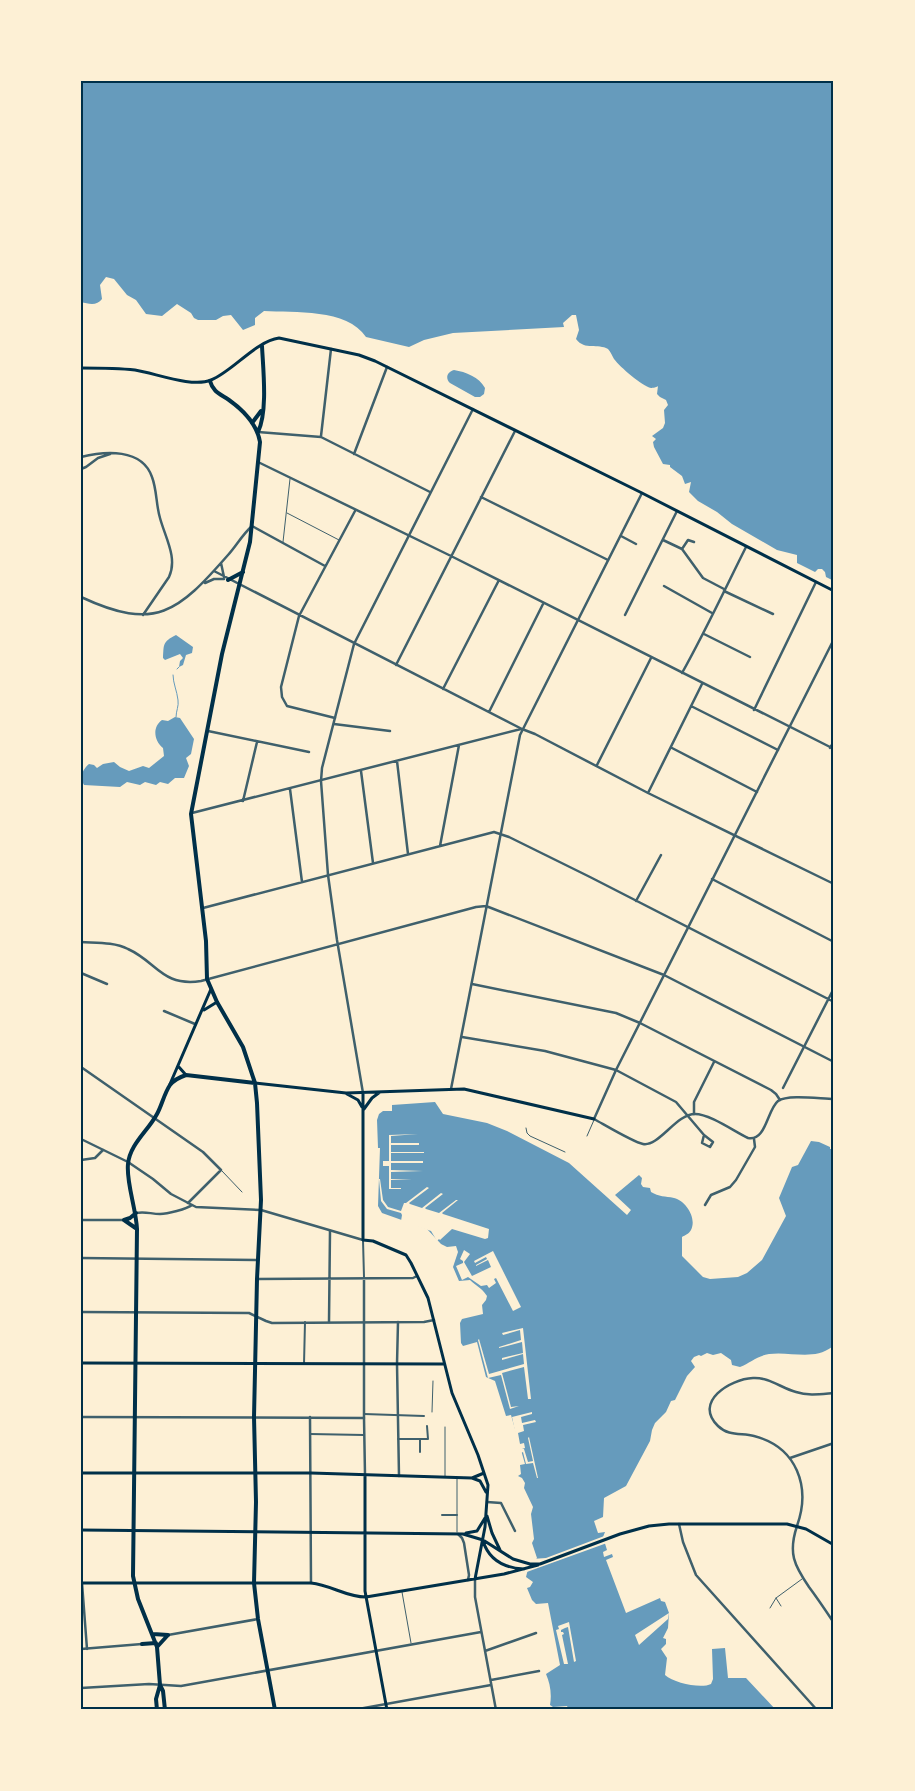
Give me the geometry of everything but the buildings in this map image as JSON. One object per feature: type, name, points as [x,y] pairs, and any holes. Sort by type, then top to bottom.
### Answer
[{"type":"main road","points":[[81,368],[134,370],[189,382],[210,381],[262,346],[279,338],[368,358],[642,493],[834,591]]},
{"type":"main road","points":[[258,432],[261,426],[263,404],[262,346]]},
{"type":"main road","points":[[210,381],[214,391],[234,403],[252,423],[258,432],[260,442],[252,526],[240,585],[222,654],[190,814],[206,941],[207,979],[217,1002],[243,1047],[255,1084],[261,1210],[257,1279],[254,1418],[256,1474],[254,1583],[258,1619],[275,1710]]},
{"type":"main road","points":[[252,423],[259,416],[263,404]]},
{"type":"main road","points":[[226,579],[243,572]]},
{"type":"main road","points":[[157,1710],[156,1699],[160,1685],[157,1645],[138,1599],[134,1583],[133,1474],[137,1229],[136,1213],[128,1174],[128,1162],[134,1145],[154,1118],[170,1085],[211,989]]},
{"type":"main road","points":[[203,1011],[217,1002]]},
{"type":"main road","points":[[178,1066],[186,1075]]},
{"type":"main road","points":[[170,1085],[186,1075],[346,1093],[471,1090],[594,1119]]},
{"type":"main road","points":[[364,1110],[372,1098],[380,1092]]},
{"type":"main road","points":[[346,1093],[358,1100],[364,1110]]},
{"type":"main road","points":[[363,1093],[363,1240],[372,1241],[402,1253],[409,1258],[428,1298],[452,1393],[488,1485],[486,1492],[487,1513],[475,1579]]},
{"type":"main road","points":[[124,1220],[136,1213]]},
{"type":"main road","points":[[124,1220],[137,1229]]},
{"type":"main road","points":[[81,1364],[444,1364]]},
{"type":"main road","points":[[81,1473],[311,1473],[472,1478],[480,1481],[486,1492]]},
{"type":"main road","points":[[472,1478],[484,1473]]},
{"type":"main road","points":[[364,1475],[366,1597],[387,1710]]},
{"type":"main road","points":[[364,1485],[374,1475]]},
{"type":"main road","points":[[463,1534],[479,1530],[487,1513]]},
{"type":"main road","points":[[487,1513],[492,1534],[502,1552]]},
{"type":"main road","points":[[82,1583],[311,1583],[347,1595],[366,1597],[531,1568],[620,1534],[649,1526],[679,1524],[765,1523],[797,1526],[834,1545]]},
{"type":"main road","points":[[81,1530],[457,1533],[483,1540],[513,1559],[540,1564]]},
{"type":"main road","points":[[483,1540],[486,1550],[492,1557],[520,1570]]},
{"type":"main road","points":[[142,1644],[153,1636],[168,1635]]},
{"type":"main road","points":[[142,1644],[157,1645],[168,1635]]},
{"type":"main road","points":[[160,1685],[163,1691],[165,1710]]},
{"type":"street","points":[[321,437],[331,349]]},
{"type":"street","points":[[354,454],[386,367]]},
{"type":"street","points":[[363,1093],[328,874],[321,781],[325,756],[354,644],[473,409]]},
{"type":"street","points":[[396,665],[515,431]]},
{"type":"street","points":[[258,432],[321,437],[430,492]]},
{"type":"street","points":[[81,456],[104,452],[128,455],[149,469],[155,489],[159,516],[171,554],[172,571],[143,614]]},
{"type":"street","points":[[81,469],[98,458],[112,454]]},
{"type":"street","points":[[258,462],[452,556],[790,728],[832,748],[834,740]]},
{"type":"street","points":[[451,1089],[522,729],[642,493]]},
{"type":"street","points":[[481,497],[608,560]]},
{"type":"street","points":[[336,718],[286,706],[282,698],[281,687],[299,616],[355,510]]},
{"type":"street","points":[[625,615],[677,511]]},
{"type":"street","points":[[81,597],[118,611],[143,614],[159,612],[175,606],[188,598],[204,583],[242,535],[252,526],[324,566]]},
{"type":"street","points":[[620,536],[636,544]]},
{"type":"street","points":[[663,540],[682,549],[704,578],[773,614]]},
{"type":"street","points":[[682,549],[688,540],[694,542]]},
{"type":"street","points":[[682,673],[704,634],[712,613],[746,546]]},
{"type":"street","points":[[221,563],[226,579]]},
{"type":"street","points":[[214,571],[226,579],[354,644],[597,765],[648,793],[834,884]]},
{"type":"street","points":[[204,583],[226,579]]},
{"type":"street","points":[[443,689],[499,580]]},
{"type":"street","points":[[754,710],[816,582]]},
{"type":"street","points":[[664,586],[712,613]]},
{"type":"street","points":[[489,712],[544,603]]},
{"type":"street","points":[[704,634],[750,656]]},
{"type":"street","points":[[834,639],[616,1070],[594,1119],[640,1143],[646,1144],[652,1142],[687,1115],[694,1114],[703,1115],[748,1138],[754,1139],[759,1136],[773,1108],[780,1100],[791,1098],[834,1099]]},
{"type":"street","points":[[597,765],[652,658]]},
{"type":"street","points":[[648,793],[672,748],[702,684]]},
{"type":"street","points":[[692,706],[778,750]]},
{"type":"street","points":[[334,724],[390,731]]},
{"type":"street","points":[[190,814],[522,729]]},
{"type":"street","points":[[206,731],[310,752]]},
{"type":"street","points":[[243,801],[257,742]]},
{"type":"street","points":[[440,846],[459,745]]},
{"type":"street","points":[[672,748],[757,792]]},
{"type":"street","points":[[397,761],[408,854]]},
{"type":"street","points":[[361,770],[373,863]]},
{"type":"street","points":[[290,789],[302,882]]},
{"type":"street","points":[[202,908],[494,832],[834,1002]]},
{"type":"street","points":[[636,902],[661,855]]},
{"type":"street","points":[[712,880],[834,942]]},
{"type":"street","points":[[81,942],[115,944],[126,948],[164,975],[189,982],[207,979],[476,907],[486,906],[664,976],[834,1062]]},
{"type":"street","points":[[81,973],[107,984]]},
{"type":"street","points":[[472,984],[616,1013],[640,1023],[770,1090],[780,1100]]},
{"type":"street","points":[[783,1088],[834,988]]},
{"type":"street","points":[[164,1011],[197,1024]]},
{"type":"street","points":[[462,1037],[546,1051],[616,1070],[676,1102],[704,1135],[713,1142],[710,1147],[702,1143],[704,1135]]},
{"type":"street","points":[[694,1114],[694,1102],[714,1062]]},
{"type":"street","points":[[81,1067],[203,1152],[221,1170],[188,1203]]},
{"type":"street","points":[[81,1139],[128,1162],[153,1178],[171,1194],[196,1207],[261,1210],[363,1240],[364,1475]]},
{"type":"street","points":[[704,1205],[711,1194],[730,1186],[736,1180],[755,1147],[754,1139]]},
{"type":"street","points":[[81,1160],[95,1158],[104,1149]]},
{"type":"street","points":[[136,1213],[145,1211],[163,1214],[185,1209],[192,1205]]},
{"type":"street","points":[[81,1220],[124,1220]]},
{"type":"street","points":[[329,1322],[330,1231]]},
{"type":"street","points":[[81,1258],[258,1260]]},
{"type":"street","points":[[257,1279],[413,1278],[418,1276]]},
{"type":"street","points":[[81,1312],[249,1313],[257,1318],[272,1322],[424,1322],[434,1320]]},
{"type":"street","points":[[398,1321],[399,1476]]},
{"type":"street","points":[[304,1322],[304,1364]]},
{"type":"street","points":[[834,1393],[807,1394],[795,1392],[776,1383],[755,1378],[731,1383],[721,1389],[712,1401],[711,1412],[718,1427],[728,1433],[746,1434],[762,1438],[780,1449],[790,1458],[800,1478],[803,1492],[802,1512],[792,1544],[792,1554],[796,1566],[834,1623]]},
{"type":"street","points":[[81,1417],[310,1418],[398,1414],[424,1416]]},
{"type":"street","points":[[310,1418],[311,1583]]},
{"type":"street","points":[[398,1439],[428,1439],[428,1426]]},
{"type":"street","points":[[310,1434],[364,1435]]},
{"type":"street","points":[[420,1439],[420,1452]]},
{"type":"street","points":[[790,1458],[834,1443]]},
{"type":"street","points":[[487,1502],[501,1504],[515,1531]]},
{"type":"street","points":[[442,1514],[457,1515]]},
{"type":"street","points":[[679,1524],[683,1542],[696,1575],[817,1710]]},
{"type":"street","points":[[457,1533],[464,1543],[469,1575],[468,1580]]},
{"type":"street","points":[[475,1579],[474,1591],[496,1710]]},
{"type":"street","points":[[82,1583],[87,1649]]},
{"type":"street","points":[[168,1635],[258,1619]]},
{"type":"street","points":[[81,1688],[149,1684],[181,1686],[482,1632]]},
{"type":"street","points":[[485,1651],[536,1633]]},
{"type":"street","points":[[81,1650],[142,1644]]},
{"type":"street","points":[[491,1680],[539,1671]]},
{"type":"street","points":[[353,1710],[491,1685]]},
{"type":"lane","points":[[283,542],[290,478]]},
{"type":"lane","points":[[286,512],[340,540]]},
{"type":"lane","points":[[587,1136],[594,1119]]},
{"type":"lane","points":[[526,1128],[530,1136],[565,1152]]},
{"type":"lane","points":[[221,1170],[242,1192]]},
{"type":"lane","points":[[432,1412],[433,1380]]},
{"type":"lane","points":[[445,1427],[445,1477]]},
{"type":"lane","points":[[457,1478],[457,1533]]},
{"type":"lane","points":[[770,1608],[776,1598],[804,1578]]},
{"type":"lane","points":[[402,1592],[411,1645]]},
{"type":"lane","points":[[776,1598],[781,1606]]},
{"type":"water","points":[[81,81],[834,81],[834,581],[826,577],[822,569],[818,569],[815,572],[797,563],[797,555],[777,550],[732,524],[717,512],[698,501],[689,492],[691,482],[685,484],[682,476],[670,465],[663,464],[654,447],[653,442],[656,439],[652,436],[663,428],[665,423],[664,410],[668,405],[666,400],[657,394],[658,386],[647,387],[637,380],[614,359],[608,349],[580,343],[576,339],[579,330],[576,315],[572,315],[563,323],[564,327],[453,333],[424,340],[409,347],[366,337],[346,321],[304,312],[264,311],[255,318],[255,325],[243,330],[231,315],[223,316],[216,320],[198,320],[177,304],[162,316],[146,314],[136,300],[127,295],[114,279],[106,277],[100,285],[102,299],[98,303],[81,302]]},
{"type":"water","points":[[454,370],[476,378],[485,388],[484,394],[480,397],[475,397],[450,383],[448,375]]},
{"type":"water","points":[[176,635],[193,647],[192,653],[186,655],[183,665],[179,667],[180,661],[183,658],[180,654],[165,660],[163,658],[165,644]]},
{"type":"water","points":[[175,717],[180,718],[194,739],[191,754],[186,758],[189,766],[184,778],[175,778],[168,784],[160,782],[156,785],[145,782],[140,785],[127,782],[120,787],[84,785],[82,773],[89,764],[97,768],[103,764],[114,762],[129,771],[143,766],[149,768],[164,756],[163,748],[155,734],[157,726],[162,720],[168,721]]},
{"type":"water","points":[[435,1102],[443,1114],[487,1123],[507,1131],[569,1163],[627,1215],[631,1210],[615,1195],[639,1175],[642,1178],[641,1184],[643,1187],[650,1188],[651,1192],[657,1195],[674,1198],[683,1203],[693,1220],[690,1231],[682,1237],[682,1256],[703,1277],[710,1279],[738,1277],[747,1273],[762,1260],[786,1216],[779,1198],[792,1167],[798,1165],[811,1141],[819,1142],[830,1147],[830,1149],[834,1149],[834,1349],[832,1347],[817,1354],[809,1355],[769,1354],[740,1367],[732,1365],[731,1360],[721,1353],[713,1355],[707,1353],[694,1357],[691,1361],[695,1367],[687,1376],[675,1400],[671,1401],[666,1412],[655,1423],[650,1441],[626,1486],[604,1498],[603,1517],[594,1521],[598,1533],[605,1532],[603,1537],[607,1550],[603,1552],[604,1557],[612,1554],[613,1557],[606,1560],[626,1613],[660,1598],[661,1601],[665,1602],[669,1613],[668,1628],[663,1638],[666,1639],[666,1644],[661,1649],[667,1658],[665,1675],[688,1684],[701,1686],[711,1684],[713,1679],[712,1649],[725,1648],[728,1678],[746,1678],[776,1710],[569,1710],[567,1706],[553,1707],[550,1705],[549,1681],[546,1674],[560,1665],[548,1603],[536,1604],[532,1600],[527,1588],[533,1582],[526,1577],[528,1569],[537,1558],[532,1543],[534,1539],[531,1514],[533,1507],[524,1488],[525,1483],[518,1476],[521,1474],[520,1465],[525,1464],[511,1415],[506,1416],[495,1381],[486,1377],[477,1342],[463,1346],[461,1343],[460,1323],[462,1319],[483,1314],[482,1305],[487,1296],[470,1280],[459,1281],[453,1267],[458,1252],[456,1246],[447,1247],[441,1244],[427,1229],[382,1213],[378,1206],[380,1148],[378,1148],[377,1120],[379,1114],[383,1111],[392,1111],[392,1105]]},
{"type":"pier","points":[[418,1134],[391,1136],[391,1143],[419,1143],[419,1145],[391,1145],[391,1152],[424,1153],[391,1153],[391,1161],[423,1161],[423,1163],[391,1163],[391,1170],[423,1171],[391,1172],[391,1179],[412,1180],[391,1180],[391,1188],[401,1189],[389,1189],[389,1166],[383,1166],[383,1161],[389,1161],[389,1135]]},
{"type":"pier","points":[[379,1179],[383,1200],[388,1207],[401,1211],[404,1203],[427,1187],[429,1188],[409,1203],[422,1208],[441,1193],[443,1194],[425,1208],[439,1213],[458,1200],[442,1213],[489,1229],[488,1238],[485,1239],[452,1229],[437,1241],[431,1231],[401,1221],[401,1213],[387,1209],[381,1201]]},
{"type":"pier","points":[[464,1250],[470,1254],[464,1262],[472,1276],[491,1267],[488,1260],[476,1266],[487,1259],[486,1257],[475,1263],[474,1261],[493,1251],[521,1307],[513,1311],[496,1278],[494,1279],[496,1283],[489,1288],[487,1285],[481,1286],[468,1277],[462,1280],[456,1266],[463,1263],[460,1259]]},
{"type":"pier","points":[[523,1328],[531,1399],[528,1399],[524,1367],[502,1373],[511,1407],[519,1406],[510,1409],[501,1375],[488,1378],[478,1340],[489,1374],[524,1364],[523,1354],[502,1360],[502,1358],[523,1353],[522,1342],[499,1348],[521,1340],[520,1330],[503,1335],[502,1333]]},
{"type":"pier","points":[[532,1412],[532,1414],[521,1417],[522,1423],[535,1420],[536,1422],[523,1425],[524,1431],[518,1433],[520,1444],[524,1443],[525,1448],[522,1449],[524,1449],[528,1462],[533,1461],[529,1437],[538,1478],[533,1463],[526,1464],[523,1452],[521,1453],[522,1457],[520,1455],[512,1417]]},
{"type":"pier","points":[[607,1535],[607,1543],[524,1573],[532,1559],[546,1558]]},
{"type":"pier","points":[[669,1613],[668,1619],[639,1645],[635,1635]]},
{"type":"pier","points":[[569,1622],[576,1661],[574,1662],[568,1627],[561,1630],[564,1634],[562,1635],[568,1664],[564,1664],[556,1630],[559,1629],[558,1626]]},
{"type":"waterway","points":[[173,675],[178,702],[176,717]]}]
